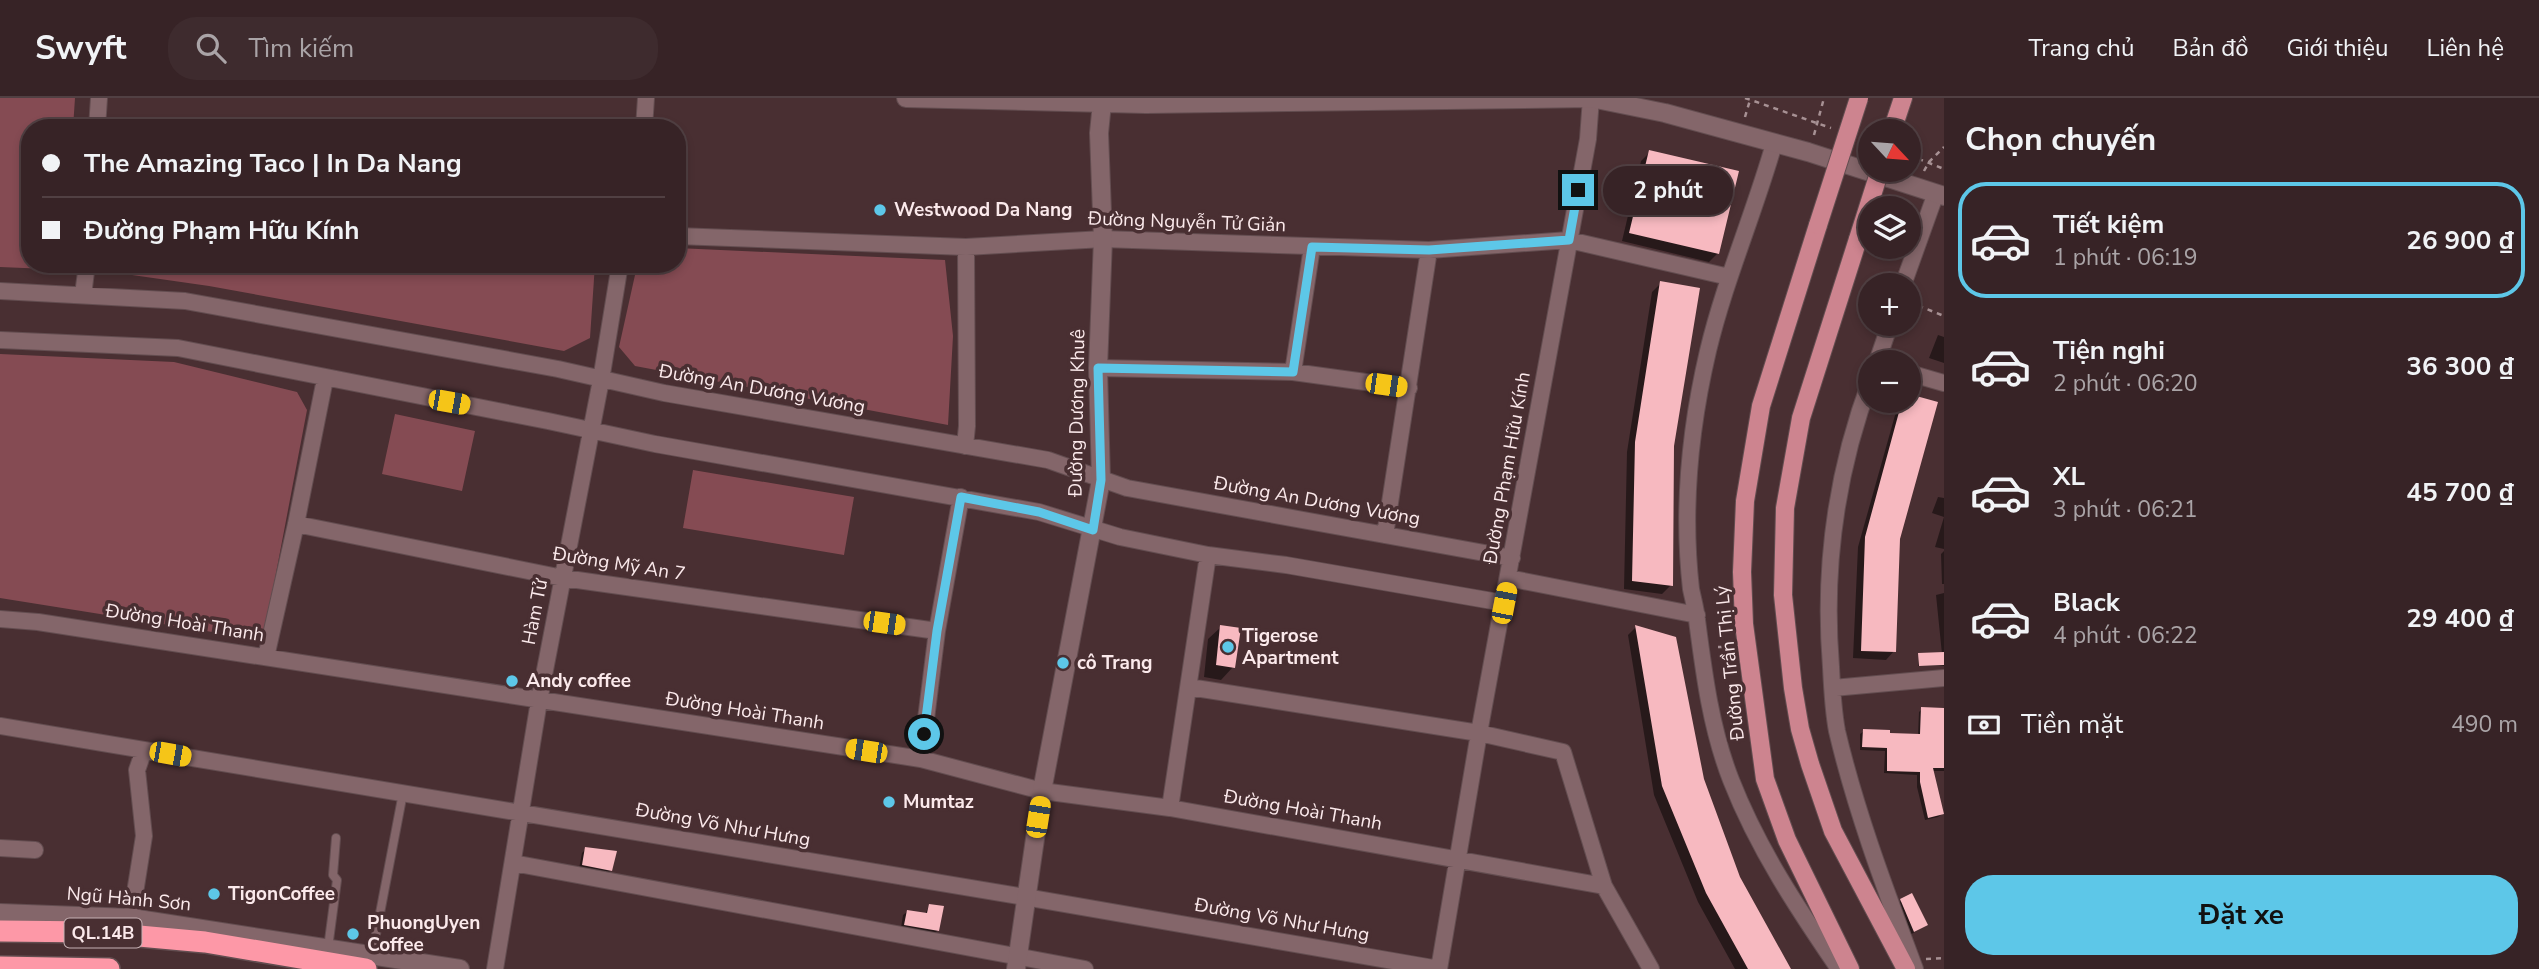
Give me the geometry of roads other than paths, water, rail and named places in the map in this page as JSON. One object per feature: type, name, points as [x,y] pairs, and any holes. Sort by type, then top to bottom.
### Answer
[{"type":"highway","name":"Ngũ Hành Sơn","points":[[0,931],[95,932],[369,962]]},
{"type":"highway","name":"QL.14B","points":[[0,967],[109,969]]},
{"type":"main road","points":[[906,98],[1102,103],[1591,98],[1665,113],[1808,152],[1940,195]]},
{"type":"main road","name":"Đường Trần Thị Lý","points":[[1850,969],[1787,839],[1765,779],[1744,624],[1742,572],[1745,501],[1761,406],[1859,98]]},
{"type":"main road","points":[[1896,119],[1903,98]]},
{"type":"main road","name":"Đường Dương Khuê","points":[[1017,963],[1042,791],[1101,480],[1098,368],[1103,239],[1100,133],[1102,103]]},
{"type":"main road","points":[[1876,182],[1801,418],[1785,508],[1783,595],[1793,688],[1800,729],[1810,764],[1833,831],[1906,969]]},
{"type":"main road","name":"Ngũ Hành Sơn","points":[[0,913],[131,918],[328,948],[369,962],[460,969]]},
{"type":"street","points":[[98,119],[99,98]]},
{"type":"street","points":[[645,119],[646,98]]},
{"type":"street","name":"Đường Phạm Hữu Kính","points":[[1439,969],[1479,733],[1588,139],[1591,98]]},
{"type":"street","points":[[1774,144],[1729,277],[1708,352],[1691,452],[1688,527],[1691,590],[1697,615],[1703,674],[1731,780],[1778,878],[1839,969]]},
{"type":"street","points":[[1908,273],[1940,195]]},
{"type":"street","name":"Đường Nguyễn Tử Giản","points":[[686,236],[966,247],[1103,239],[1429,250],[1569,240],[1729,277]]},
{"type":"street","points":[[965,446],[966,247]]},
{"type":"street","points":[[1293,372],[1312,247]]},
{"type":"street","points":[[1385,535],[1429,250]]},
{"type":"street","points":[[83,295],[86,273]]},
{"type":"street","name":"Hàm Tử","points":[[495,969],[539,701],[601,380],[619,273]]},
{"type":"street","name":"Đường An Dương Vương","points":[[0,291],[185,301],[558,369],[664,393],[1048,460],[1127,488],[1512,558]]},
{"type":"street","points":[[0,340],[178,348],[324,379],[548,421],[590,432],[1039,512],[1093,530],[1208,555],[1286,565],[1504,603]]},
{"type":"street","points":[[1098,368],[1293,372],[1409,388]]},
{"type":"street","points":[[1921,376],[1944,383]]},
{"type":"street","points":[[266,657],[296,524],[324,379]]},
{"type":"street","points":[[1858,413],[1846,458],[1830,544],[1827,625],[1837,728],[1856,802],[1915,969]]},
{"type":"street","points":[[921,759],[937,631],[961,497]]},
{"type":"street","name":"Đường Mỹ An 7","points":[[296,524],[563,578],[937,631]]},
{"type":"street","points":[[1170,808],[1208,555]]},
{"type":"street","points":[[1508,579],[1697,615]]},
{"type":"street","name":"Đường Hoài Thanh","points":[[0,619],[51,624],[921,759],[1042,791],[1170,808],[1604,886]]},
{"type":"street","points":[[1833,688],[1944,678]]},
{"type":"street","points":[[1189,687],[1479,733],[1563,752],[1604,886],[1651,969]]},
{"type":"street","name":"Đường Võ Như Hưng","points":[[0,726],[1439,969]]},
{"type":"street","points":[[131,918],[144,836],[137,770],[144,750]]},
{"type":"street","points":[[0,848],[35,850]]},
{"type":"street","points":[[513,863],[1017,963],[1085,969]]},
{"type":"lane","points":[[369,962],[403,793]]},
{"type":"lane","points":[[328,948],[337,880],[333,875],[336,838]]},
{"type":"place","name":"Westwood Da Nang","points":[[880,210]]},
{"type":"place","name":"Tigerose Apartment","points":[[1228,647]]},
{"type":"place","name":"cô Trang","points":[[1063,663]]},
{"type":"place","name":"Andy coffee","points":[[512,681]]},
{"type":"place","name":"Mumtaz","points":[[889,802]]},
{"type":"place","name":"TigonCoffee","points":[[214,894]]},
{"type":"place","name":"PhuongUyen Coffee","points":[[353,934]]}]
